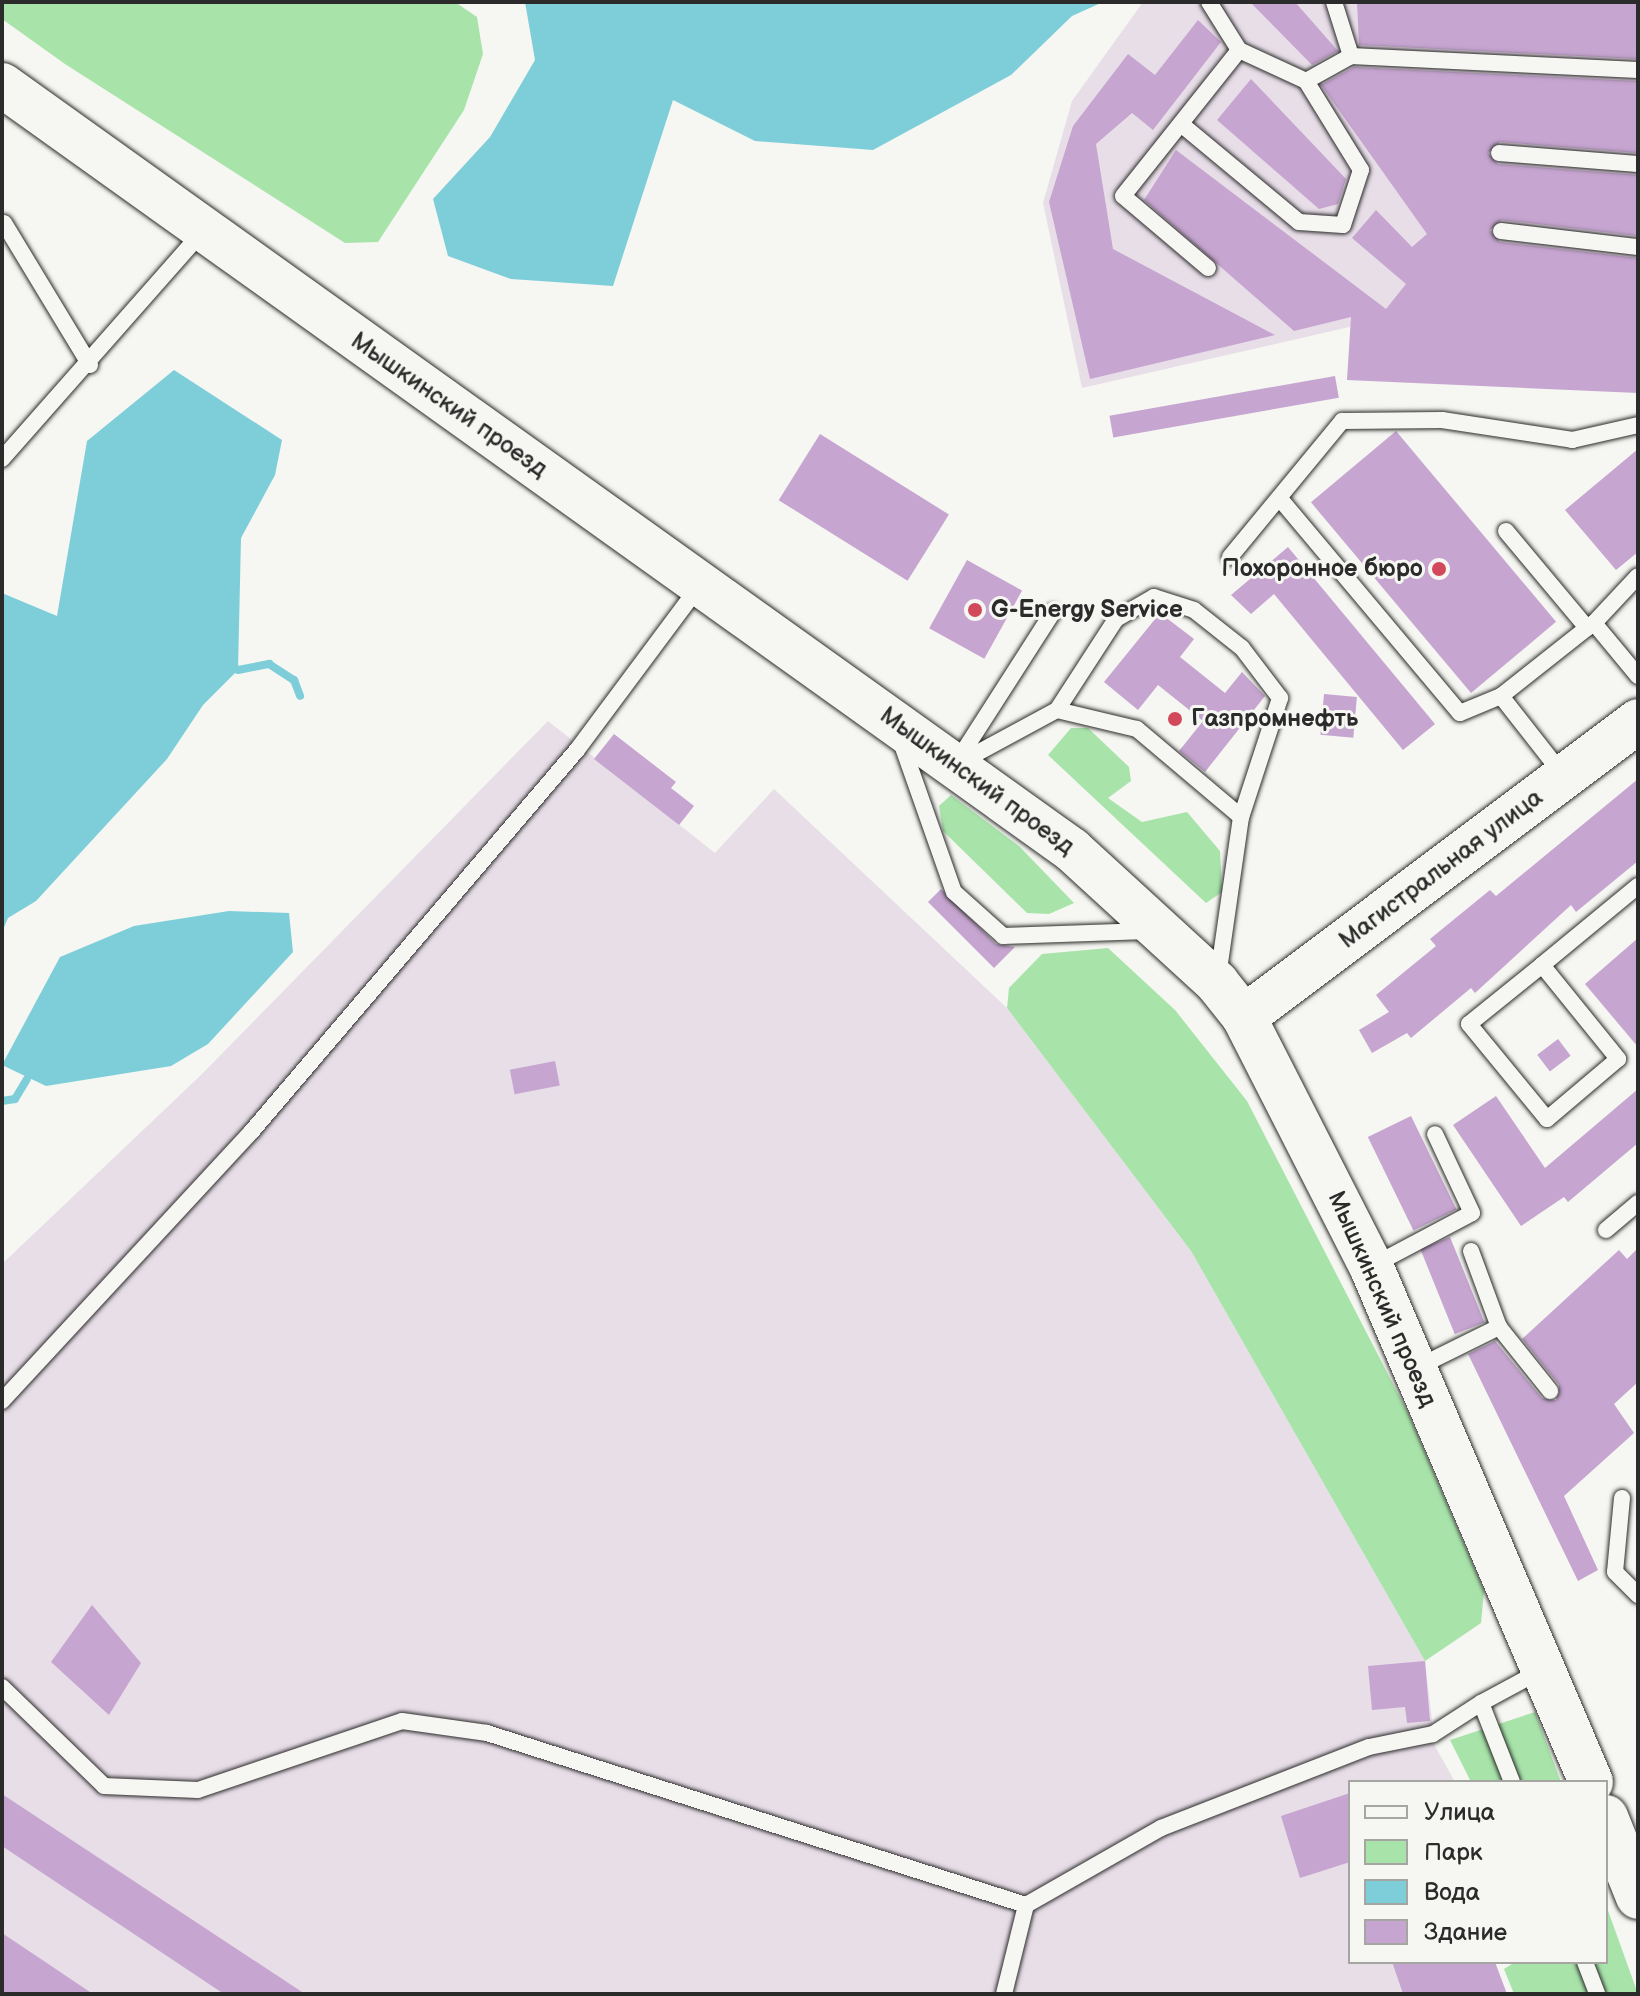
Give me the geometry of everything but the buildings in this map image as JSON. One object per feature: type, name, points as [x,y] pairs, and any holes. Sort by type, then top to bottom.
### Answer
[{"type":"main road","name":"Мышкинский проезд","points":[[2,85],[202,232],[956,764],[1072,850],[1166,932],[1217,983],[1244,1017],[1371,1266],[1590,1780]]},
{"type":"main road","name":"Магистральная улица","points":[[1244,1017],[1637,722]]},
{"type":"main road","points":[[1608,1822],[1638,1897]]},
{"type":"lane","points":[[1181,124],[1299,222],[1343,225],[1361,170],[1306,81],[1239,50],[1209,2]]},
{"type":"lane","points":[[1334,2],[1351,56]]},
{"type":"lane","points":[[1208,268],[1123,196],[1239,50]]},
{"type":"lane","points":[[1306,81],[1351,56],[1638,70]]},
{"type":"lane","points":[[1499,153],[1638,164]]},
{"type":"lane","points":[[4,223],[90,365]]},
{"type":"lane","points":[[1501,231],[1638,247]]},
{"type":"lane","points":[[2,459],[90,365],[202,232]]},
{"type":"lane","points":[[1230,557],[1281,500],[1342,421],[1442,420],[1572,440],[1638,425]]},
{"type":"lane","points":[[1281,500],[1460,713],[1501,696],[1590,625],[1638,576]]},
{"type":"lane","points":[[1506,531],[1638,676]]},
{"type":"lane","points":[[2,1401],[252,1131],[577,750],[702,583]]},
{"type":"lane","points":[[956,764],[1057,710],[1116,619],[1154,597],[1194,610],[1242,648],[1280,698],[1241,817],[1217,983]]},
{"type":"lane","points":[[956,764],[1053,612]]},
{"type":"lane","points":[[1501,696],[1564,776]]},
{"type":"lane","points":[[1057,710],[1137,729],[1241,817]]},
{"type":"lane","points":[[893,719],[954,892],[1003,936],[1166,932]]},
{"type":"lane","points":[[1542,965],[1618,1059],[1547,1119],[1469,1024],[1638,886]]},
{"type":"lane","points":[[1371,1266],[1472,1213],[1435,1134]]},
{"type":"lane","points":[[1606,1230],[1638,1203]]},
{"type":"lane","points":[[1471,1251],[1499,1327],[1550,1391]]},
{"type":"lane","points":[[1415,1369],[1499,1327]]},
{"type":"lane","points":[[1622,1498],[1615,1572],[1638,1595]]},
{"type":"lane","points":[[1004,1994],[1026,1905],[1161,1828],[1369,1747],[1433,1734],[1481,1703],[1544,1669]]},
{"type":"lane","points":[[2,1687],[104,1786],[198,1790],[402,1721],[487,1733],[1026,1905]]},
{"type":"lane","points":[[1481,1703],[1511,1780]]},
{"type":"lane","points":[[1586,1964],[1597,1994]]},
{"type":"shaded area","points":[[1143,2],[1638,2],[1638,340],[1354,326],[1082,388],[1043,203],[1072,101]]},
{"type":"shaded area","points":[[548,721],[715,853],[774,789],[1007,1008],[1191,1251],[1425,1661],[1435,1746],[1454,1780],[1348,1780],[1348,1964],[1393,1964],[1403,1994],[2,1994],[2,1264],[201,1075]]},
{"type":"green space","points":[[2,2],[455,2],[477,17],[483,54],[464,110],[378,242],[345,243],[65,64],[2,19]]},
{"type":"green space","points":[[1071,728],[1088,728],[1129,767],[1131,781],[1108,798],[1142,822],[1187,812],[1220,851],[1222,892],[1206,903],[1048,755]]},
{"type":"green space","points":[[951,795],[1019,846],[1074,903],[1049,914],[1027,913],[943,831],[939,806]]},
{"type":"green space","points":[[1108,948],[1175,1010],[1247,1101],[1408,1413],[1484,1591],[1481,1623],[1425,1661],[1191,1251],[1007,1008],[1009,988],[1042,954]]},
{"type":"green space","points":[[1535,1712],[1560,1780],[1470,1780],[1450,1740]]},
{"type":"green space","points":[[1608,1911],[1638,1994],[1514,1994],[1504,1969],[1512,1964],[1608,1964]]},
{"type":"water","points":[[525,2],[1103,2],[1072,16],[1011,75],[873,150],[755,141],[673,100],[613,286],[511,279],[448,256],[433,199],[490,137],[535,60]]},
{"type":"water","points":[[174,370],[282,440],[275,475],[241,538],[238,670],[203,705],[167,759],[36,901],[8,918],[2,932],[2,593],[57,616],[87,441]]},
{"type":"water","points":[[229,911],[289,913],[293,952],[208,1044],[171,1066],[46,1086],[2,1065],[60,957],[134,926]]},
{"type":"waterway","points":[[238,670],[269,664],[294,680],[300,696]]},
{"type":"waterway","points":[[2,1101],[15,1099],[27,1079]]},
{"type":"place","name":"Похоронное бюро","points":[[1439,569]]},
{"type":"place","name":"G-Energy Service","points":[[975,610]]},
{"type":"place","name":"Газпромнефть","points":[[1175,719]]}]
